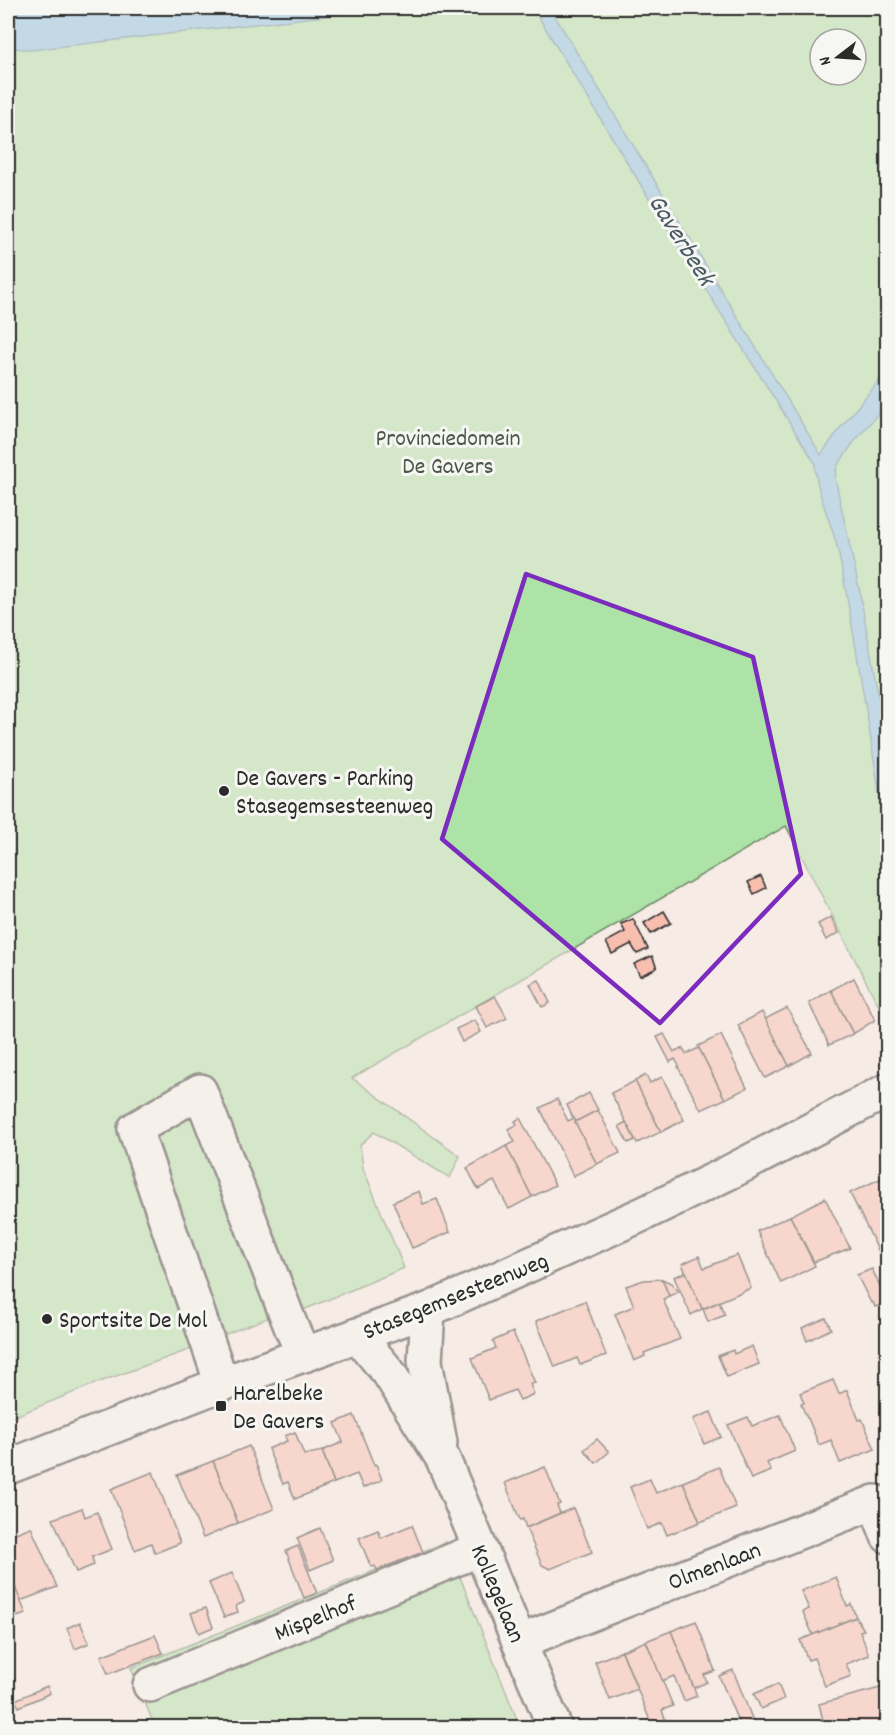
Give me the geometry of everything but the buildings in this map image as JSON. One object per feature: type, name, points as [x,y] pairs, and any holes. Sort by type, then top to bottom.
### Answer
[{"type":"street","name":"Stasegemsesteenweg","points":[[8,1467],[222,1384],[428,1310],[643,1214],[728,1173],[888,1090]]},
{"type":"street","points":[[222,1384],[135,1129],[200,1091],[304,1355]]},
{"type":"street","name":"Kollegelaan","points":[[428,1310],[425,1361],[443,1459]]},
{"type":"street","name":"Kollegelaan","points":[[357,1335],[389,1374],[443,1459],[555,1728]]},
{"type":"street","name":"Olmenlaan","points":[[519,1642],[875,1502],[888,1536]]},
{"type":"street","name":"Mispelhof","points":[[150,1685],[480,1548]]},
{"type":"highlighted area","points":[[526,574],[753,657],[801,874],[660,1023],[442,839]]},
{"type":"green space","name":"Provinciedomein De Gavers","points":[[8,8],[887,8],[887,1022],[786,826],[352,1078],[460,1156],[450,1178],[374,1132],[360,1145],[363,1168],[404,1268],[291,1315],[288,1310],[197,1345],[197,1347],[102,1381],[8,1419]]},
{"type":"green space","points":[[446,1542],[520,1727],[155,1727],[131,1668]]},
{"type":"water","points":[[8,8],[393,8],[31,50],[8,47]]},
{"type":"water","name":"Gaverbeek","points":[[533,8],[550,8],[821,455],[887,371],[887,403],[837,466],[835,478],[859,588],[887,744],[887,844],[846,591],[836,543],[818,487],[815,463],[661,218]]},
{"type":"place","name":"De Gavers - Parking Stasegemsesteenweg","points":[[224,791]]},
{"type":"place","name":"Sportsite De Mol","points":[[47,1319]]},
{"type":"place","name":"Harelbeke De Gavers","points":[[221,1406]]}]
